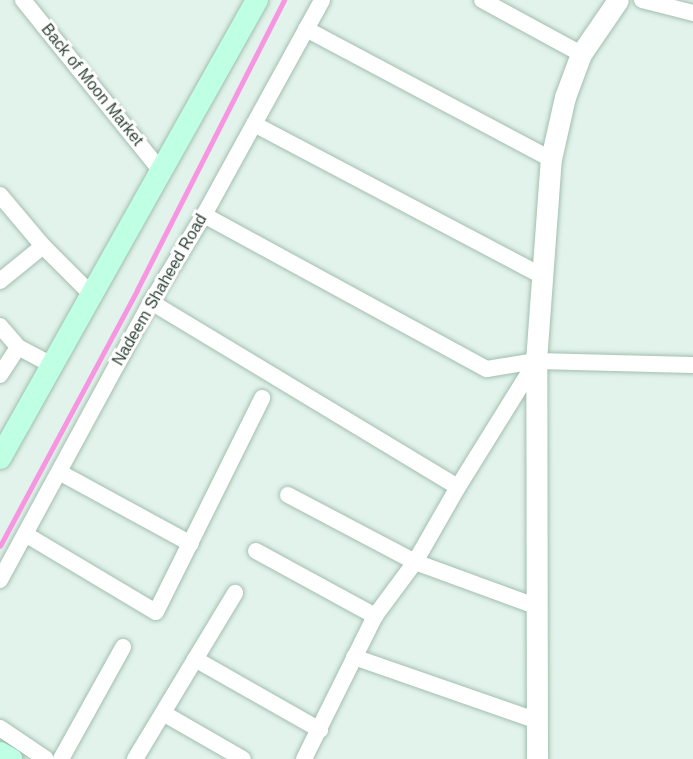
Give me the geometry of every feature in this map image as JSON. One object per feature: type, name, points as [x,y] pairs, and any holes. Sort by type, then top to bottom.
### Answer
[{"type":"main road","points":[[2,452],[257,0]]},
{"type":"main road","points":[[0,753],[11,759]]},
{"type":"street","name":"Back of Moon Market","points":[[23,0],[161,171]]},
{"type":"street","name":"Nadeem Shaheed Road","points":[[0,580],[151,302],[204,215],[322,0]]},
{"type":"street","points":[[482,0],[581,54]]},
{"type":"street","points":[[537,759],[536,361],[551,159],[565,97],[581,54],[618,0]]},
{"type":"street","points":[[642,0],[693,13]]},
{"type":"street","points":[[306,28],[551,159]]},
{"type":"street","points":[[254,124],[541,275]]},
{"type":"street","points":[[0,195],[43,246],[92,294]]},
{"type":"street","points":[[204,215],[487,369],[536,361],[693,365]]},
{"type":"street","points":[[0,281],[43,246]]},
{"type":"street","points":[[151,302],[458,487]]},
{"type":"street","points":[[0,326],[18,347],[52,365]]},
{"type":"street","points":[[0,375],[18,347]]},
{"type":"street","points":[[312,756],[320,730],[375,616],[416,562],[458,487],[536,361]]},
{"type":"street","points":[[25,534],[156,612],[262,398]]},
{"type":"street","points":[[58,472],[191,544]]},
{"type":"street","points":[[288,495],[416,562],[538,607]]},
{"type":"street","points":[[256,551],[375,616]]},
{"type":"street","points":[[135,759],[235,593]]},
{"type":"street","points":[[62,759],[123,647]]},
{"type":"street","points":[[354,657],[538,721]]},
{"type":"street","points":[[195,659],[320,730]]},
{"type":"street","points":[[163,713],[243,759]]},
{"type":"street","points":[[0,728],[46,759]]},
{"type":"waterway","points":[[0,546],[137,290],[284,0]]}]
